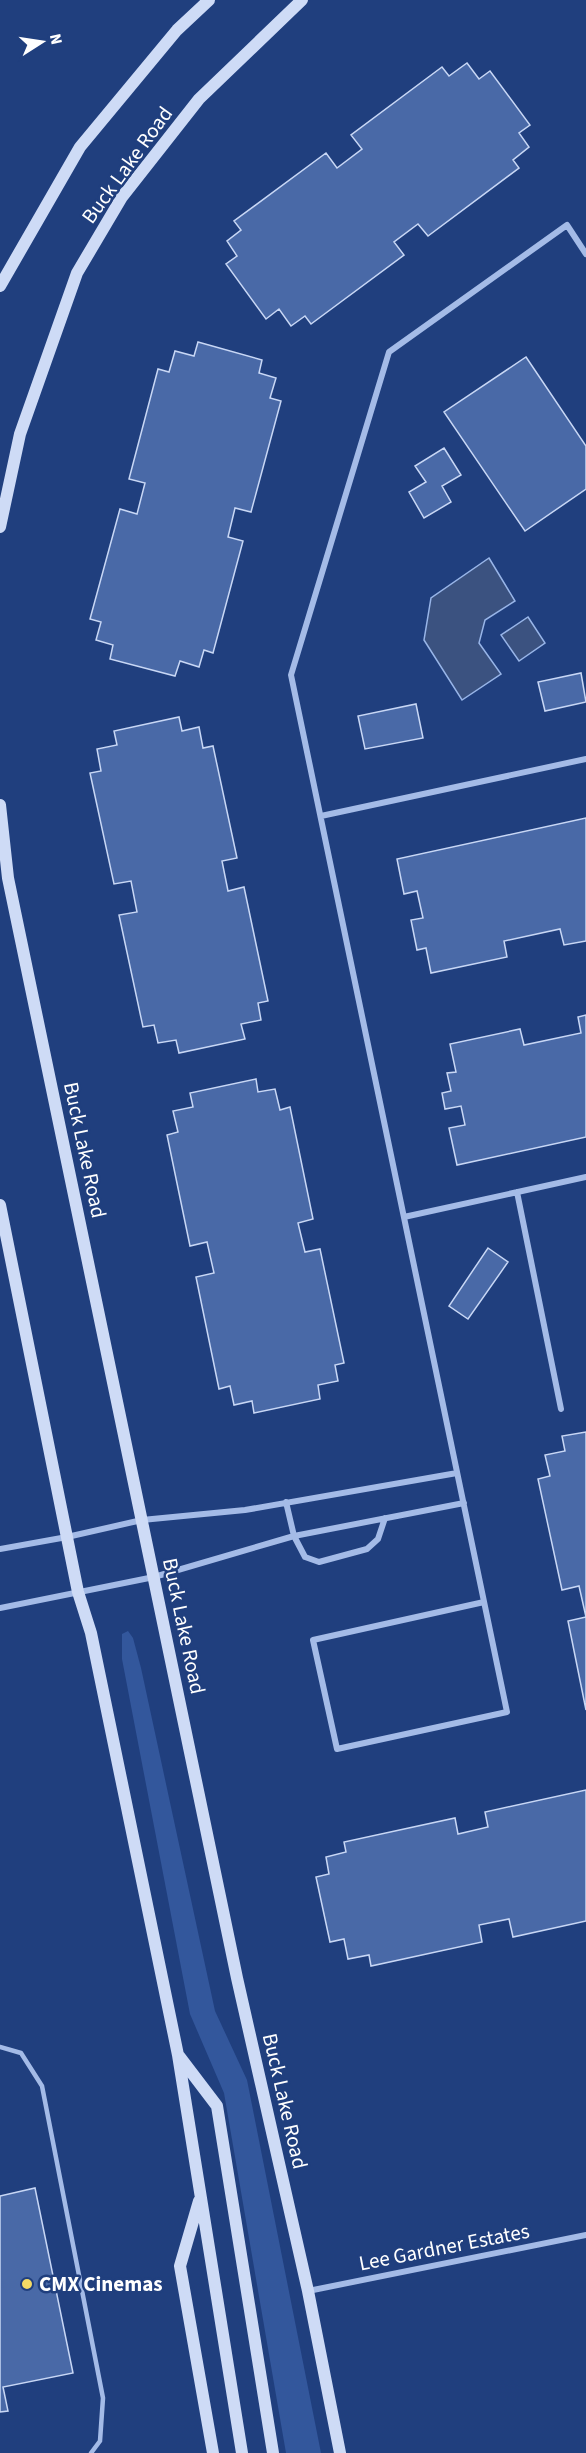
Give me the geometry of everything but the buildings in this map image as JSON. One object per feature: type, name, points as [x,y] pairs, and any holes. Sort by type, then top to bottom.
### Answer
[{"type":"main road","name":"Buck Lake Road","points":[[0,286],[80,147],[177,30],[209,0]]},
{"type":"main road","name":"Buck Lake Road","points":[[0,527],[20,434],[77,273],[122,197],[199,99],[302,0]]},
{"type":"main road","name":"Buck Lake Road","points":[[0,805],[8,878],[237,1978],[308,2291],[340,2453]]},
{"type":"main road","points":[[0,1205],[78,1592],[93,1644],[178,2055],[242,2453]]},
{"type":"main road","points":[[178,2055],[217,2106],[273,2453]]},
{"type":"main road","points":[[200,2197],[180,2265],[213,2453]]},
{"type":"street","points":[[484,1602],[313,1640],[337,1749],[507,1712],[291,675],[389,352],[567,225],[586,254]]},
{"type":"street","points":[[321,816],[586,759]]},
{"type":"street","points":[[404,1216],[586,1177]]},
{"type":"street","points":[[517,1192],[561,1409]]},
{"type":"street","points":[[0,1549],[141,1520],[245,1510],[457,1473]]},
{"type":"street","points":[[286,1502],[294,1536],[305,1557],[319,1562],[366,1550],[378,1539],[385,1518]]},
{"type":"street","points":[[0,1608],[154,1577],[294,1536],[464,1503]]},
{"type":"street","name":"Lee Gardner Estates","points":[[308,2291],[586,2235]]},
{"type":"lane","points":[[0,2047],[21,2053],[42,2086],[103,2398],[100,2441],[91,2453]]},
{"type":"shaded area","points":[[489,558],[515,601],[485,620],[479,643],[501,674],[462,700],[424,640],[431,598]]},
{"type":"shaded area","points":[[528,617],[545,643],[519,661],[501,635]]},
{"type":"shaded area","points":[[128,1631],[133,1638],[141,1668],[215,2011],[247,2080],[321,2453],[286,2453],[224,2093],[190,2014],[122,1659],[122,1634]]},
{"type":"place","name":"CMX Cinemas","points":[[27,2284]]}]
